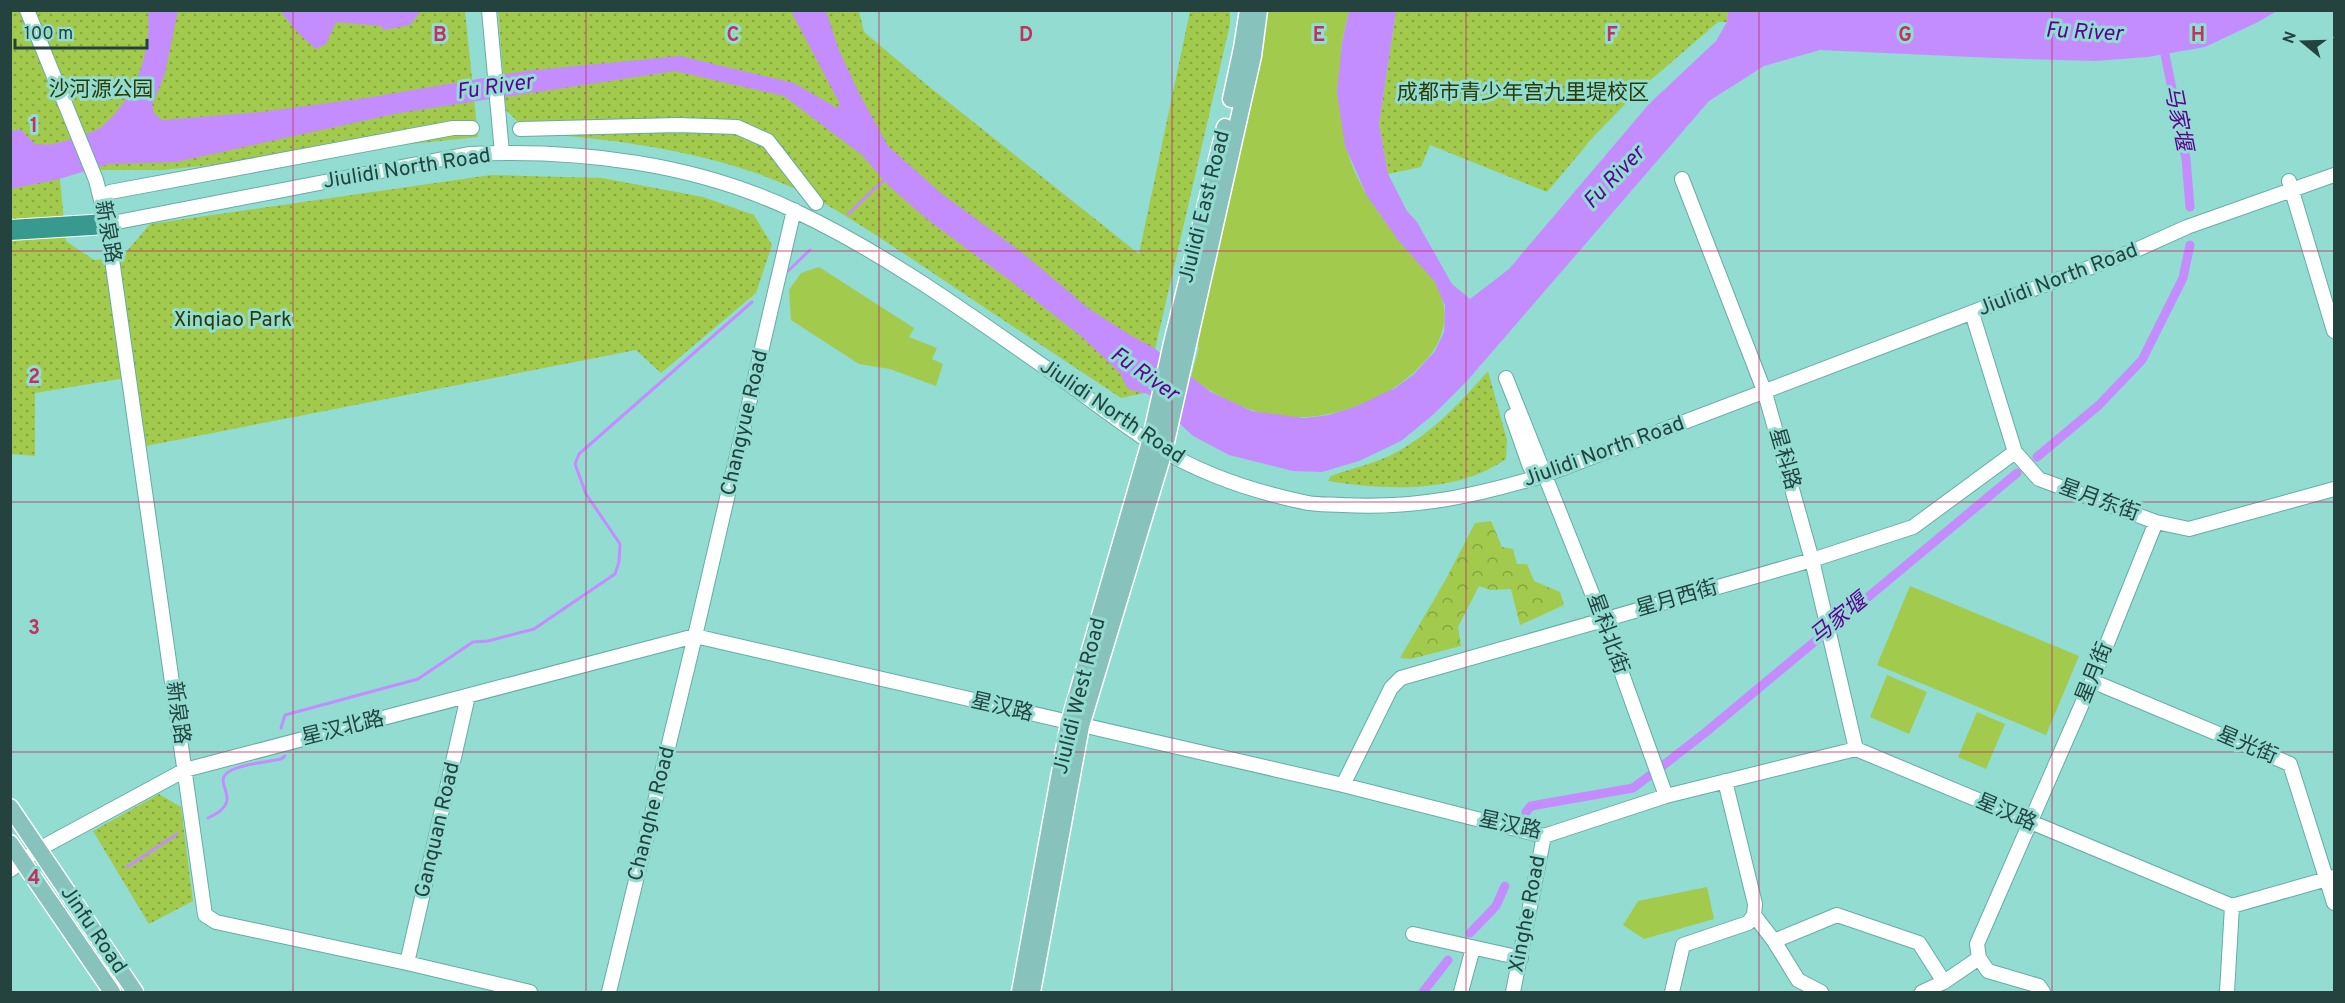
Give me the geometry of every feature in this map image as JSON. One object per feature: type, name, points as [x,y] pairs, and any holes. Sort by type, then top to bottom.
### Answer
[{"type":"highway","points":[[10,230],[107,224]]},
{"type":"main road","name":"Jiulidi East Road","points":[[1158,403],[1229,110],[1248,10]]},
{"type":"main road","points":[[1157,446],[1172,416],[1186,359],[1208,249],[1253,56],[1259,10]]},
{"type":"main road","name":"Jiulidi West Road","points":[[1020,993],[1075,725],[1157,446],[1158,403]]},
{"type":"main road","points":[[1032,993],[1075,725]]},
{"type":"main road","name":"Jinfu Road","points":[[10,807],[135,993]]},
{"type":"main road","name":"Jinfu Road","points":[[10,843],[17,866],[112,993]]},
{"type":"street","name":"新泉路","points":[[27,10],[96,180],[107,224],[205,915],[216,922],[407,963],[530,993]]},
{"type":"street","points":[[489,10],[502,153]]},
{"type":"street","points":[[520,129],[678,125],[737,127],[768,141],[816,203]]},
{"type":"street","points":[[110,192],[453,128],[472,128]]},
{"type":"street","name":"Jiulidi North Road","points":[[107,224],[457,156],[502,153],[567,156],[657,165],[725,183],[794,210],[860,246],[968,314],[1157,446],[1184,462],[1244,485],[1310,503],[1372,507],[1430,503],[1485,493],[1545,475],[2136,250],[2291,186],[2334,175]]},
{"type":"street","name":"星科路","points":[[1682,179],[1765,393],[1812,560],[1856,749]]},
{"type":"street","points":[[2291,186],[2334,331]]},
{"type":"street","name":"Changyue Road","points":[[695,636],[794,210]]},
{"type":"street","name":"星月东街","points":[[1972,313],[2015,452],[2039,479],[2156,522],[2189,529],[2334,489]]},
{"type":"street","name":"星科北街","points":[[1545,475],[1530,467],[1505,399],[1506,378],[1545,475],[1603,621],[1666,796]]},
{"type":"street","name":"星月西街","points":[[1343,785],[1391,688],[1401,678],[1812,560],[1913,527],[2015,452]]},
{"type":"street","name":"星月街","points":[[1979,958],[1977,944],[2092,681],[2156,522]]},
{"type":"street","name":"星汉北路","points":[[17,866],[39,849],[185,770],[695,636]]},
{"type":"street","name":"星汉路","points":[[695,636],[1343,785],[1544,836],[1666,796],[1856,749],[2232,906]]},
{"type":"street","name":"Changhe Road","points":[[609,993],[695,636]]},
{"type":"street","name":"星光街","points":[[2092,681],[2290,764],[2331,878],[2334,903]]},
{"type":"street","name":"Ganquan Road","points":[[407,963],[468,696]]},
{"type":"street","points":[[1672,993],[1683,945],[1748,923],[1754,915],[1755,904],[1725,781]]},
{"type":"street","name":"Xinghe Road","points":[[1513,993],[1544,836]]},
{"type":"street","points":[[2227,993],[2232,906],[2331,878]]},
{"type":"street","points":[[1754,915],[1774,941],[1798,980],[1821,993]]},
{"type":"street","points":[[1774,941],[1837,915],[1919,944],[1944,982]]},
{"type":"street","points":[[1413,934],[1521,958]]},
{"type":"street","points":[[1461,993],[1473,948]]},
{"type":"street","points":[[1922,993],[1944,982],[1979,958],[1988,971],[2039,986],[2043,993]]},
{"type":"green space","name":"Xinqiao Park","points":[[10,11],[465,11],[478,137],[163,170],[59,170],[66,241],[94,260],[121,258],[150,224],[491,175],[602,178],[703,197],[754,215],[772,245],[756,293],[661,373],[636,350],[146,446],[132,377],[35,393],[35,456],[11,454]]},
{"type":"green space","points":[[498,11],[859,11],[864,32],[1139,254],[1190,11],[1230,11],[1230,24],[1145,393],[1121,398],[861,225],[780,182],[711,159],[674,151],[601,139],[529,133],[506,110]]},
{"type":"green space","points":[[1267,11],[1349,11],[1341,58],[1345,137],[1350,159],[1360,183],[1374,205],[1401,243],[1431,276],[1443,303],[1442,333],[1432,352],[1417,370],[1399,385],[1378,397],[1345,410],[1324,415],[1283,417],[1245,408],[1227,400],[1191,377],[1199,348],[1194,339]]},
{"type":"green space","name":"成都市青少年宫九里堤校区","points":[[1396,11],[1728,11],[1727,22],[1718,22],[1639,90],[1594,136],[1547,192],[1430,145],[1421,167],[1388,174],[1379,124]]},
{"type":"green space","points":[[819,267],[914,328],[909,337],[937,348],[932,359],[943,364],[936,386],[890,369],[859,364],[791,320],[789,290],[801,273]]},
{"type":"green space","points":[[1488,371],[1507,440],[1506,459],[1486,470],[1443,484],[1397,487],[1328,481],[1331,476],[1382,459],[1410,444],[1446,416]]},
{"type":"green space","points":[[1491,521],[1502,547],[1513,549],[1517,564],[1527,564],[1534,581],[1560,592],[1564,605],[1520,625],[1511,589],[1491,590],[1479,586],[1458,627],[1461,646],[1411,659],[1400,658],[1446,579],[1475,523]]},
{"type":"green space","points":[[1910,586],[2079,656],[2046,735],[1877,665]]},
{"type":"green space","points":[[1887,675],[1927,692],[1909,734],[1870,717]]},
{"type":"green space","points":[[1977,712],[2005,724],[1986,769],[1958,757]]},
{"type":"green space","points":[[159,794],[181,807],[193,901],[149,924],[93,831]]},
{"type":"green space","points":[[1707,887],[1714,919],[1644,939],[1623,925],[1638,901]]},
{"type":"water","name":"Fu River","points":[[178,10],[165,73],[152,106],[154,113],[162,120],[261,112],[366,98],[525,71],[680,56],[794,83],[837,108],[840,104],[791,11],[826,11],[839,50],[888,146],[942,194],[1024,254],[1088,308],[1154,348],[1211,392],[1252,411],[1304,418],[1329,415],[1357,406],[1395,388],[1413,375],[1435,351],[1444,332],[1445,306],[1435,282],[1398,240],[1367,196],[1345,146],[1337,92],[1342,43],[1349,11],[1396,11],[1379,124],[1388,174],[1407,211],[1417,222],[1452,284],[1470,299],[1509,269],[1649,104],[1716,41],[1727,22],[1728,11],[2277,11],[2205,47],[2148,57],[2095,61],[1820,50],[1764,66],[1709,101],[1467,381],[1434,414],[1401,441],[1359,461],[1322,472],[1293,471],[1229,455],[1193,436],[1148,394],[1128,389],[1120,373],[1082,337],[928,220],[889,186],[862,155],[784,96],[675,71],[399,113],[176,162],[109,164],[59,179],[11,189],[11,131],[20,129],[35,144],[49,144],[78,137],[101,127],[123,103],[139,74],[147,43],[148,11]]},
{"type":"water","points":[[280,11],[421,11],[410,25],[383,30],[381,26],[336,22],[326,44],[316,49],[301,36]]},
{"type":"waterway","name":"马家堰","points":[[2163,44],[2186,159],[2190,207]]},
{"type":"waterway","points":[[848,214],[886,178]]},
{"type":"waterway","name":"马家堰","points":[[2037,457],[2099,405],[2142,360],[2183,278],[2190,245]]},
{"type":"waterway","points":[[788,271],[810,250]]},
{"type":"waterway","points":[[281,728],[285,715],[418,679],[473,642],[488,641],[534,629],[615,574],[619,562],[620,544],[586,494],[575,464],[579,454],[752,302]]},
{"type":"waterway","name":"马家堰","points":[[1661,767],[2017,473]]},
{"type":"waterway","points":[[208,818],[220,811],[226,804],[223,781],[224,776],[230,771],[247,765],[281,759],[285,756]]},
{"type":"waterway","name":"马家堰","points":[[1526,812],[1531,806],[1633,788],[1649,776]]},
{"type":"waterway","points":[[127,867],[177,834]]},
{"type":"waterway","name":"马家堰","points":[[1470,933],[1496,906],[1505,886]]},
{"type":"waterway","name":"马家堰","points":[[1423,992],[1448,960]]},
{"type":"park label","name":"沙河源公园","points":[[101,90]]}]
